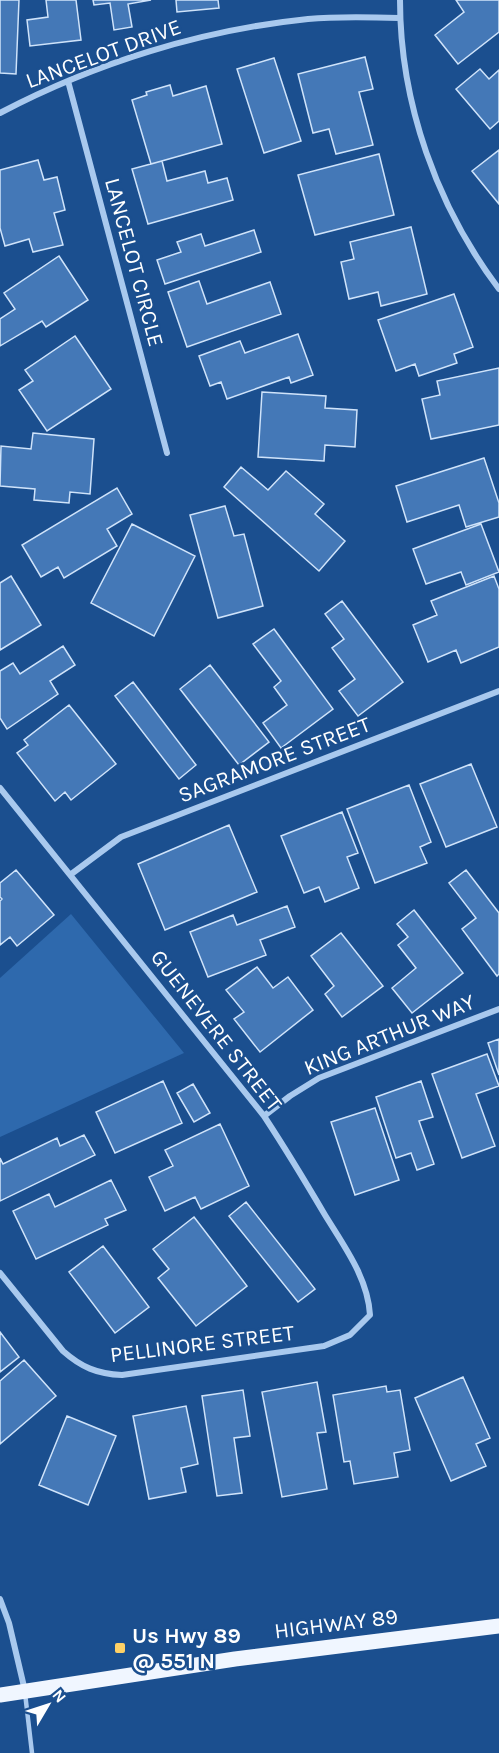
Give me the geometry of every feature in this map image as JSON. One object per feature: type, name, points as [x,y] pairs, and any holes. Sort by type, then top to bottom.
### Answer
[{"type":"main road","name":"HIGHWAY 89","points":[[0,1695],[235,1659],[499,1626]]},
{"type":"street","points":[[400,0],[401,50],[407,87],[432,169],[450,210],[472,250],[499,289]]},
{"type":"street","name":"LANCELOT DRIVE","points":[[0,113],[68,81],[146,52],[223,32],[309,19],[400,18]]},
{"type":"street","name":"LANCELOT CIRCLE","points":[[68,81],[167,453]]},
{"type":"street","name":"SAGRAMORE STREET","points":[[70,874],[111,843],[127,834],[499,692]]},
{"type":"street","name":"GUENEVERE STREET","points":[[0,788],[264,1116],[290,1154],[360,1274],[369,1301],[370,1315]]},
{"type":"street","name":"KING ARTHUR WAY","points":[[264,1116],[319,1078],[499,1009]]},
{"type":"street","name":"PELLINORE STREET","points":[[0,1273],[63,1351],[75,1362],[90,1370],[106,1374],[122,1375],[324,1346],[350,1335],[370,1315]]},
{"type":"street","points":[[0,1599],[9,1623],[25,1691]]},
{"type":"lane","points":[[25,1691],[32,1753]]},
{"type":"shaded area","points":[[71,914],[184,1053],[0,1137],[0,978]]},
{"type":"building","points":[[0,0],[19,0],[16,74],[0,73]]},
{"type":"building","points":[[46,0],[76,0],[81,40],[30,46],[27,20],[48,17]]},
{"type":"building","points":[[93,0],[151,0],[128,4],[132,27],[114,30],[110,3],[94,5]]},
{"type":"building","points":[[176,0],[218,0],[219,8],[177,12]]},
{"type":"building","points":[[456,0],[499,0],[499,32],[458,64],[435,35],[464,12]]},
{"type":"building","points":[[365,57],[373,89],[359,92],[373,145],[336,154],[329,129],[313,133],[298,74]]},
{"type":"building","points":[[274,58],[301,141],[264,153],[237,69]]},
{"type":"building","points":[[480,69],[489,79],[499,70],[499,121],[490,129],[456,89]]},
{"type":"building","points":[[170,85],[173,96],[206,86],[222,144],[151,164],[132,100],[147,95],[146,92]]},
{"type":"building","points":[[499,150],[499,204],[472,171]]},
{"type":"building","points":[[379,154],[394,215],[315,235],[298,175]]},
{"type":"building","points":[[38,160],[44,180],[57,177],[65,210],[54,213],[63,245],[33,252],[29,239],[5,246],[0,228],[0,170]]},
{"type":"building","points":[[162,161],[167,181],[205,171],[208,183],[227,178],[233,200],[148,224],[132,169]]},
{"type":"building","points":[[411,227],[427,294],[381,306],[378,292],[349,299],[341,262],[354,259],[350,242]]},
{"type":"building","points":[[254,230],[261,252],[165,284],[157,260],[181,252],[177,242],[201,234],[205,246]]},
{"type":"building","points":[[59,256],[88,300],[46,327],[42,321],[0,346],[0,319],[15,309],[4,293]]},
{"type":"building","points":[[199,281],[207,304],[270,282],[281,314],[187,347],[168,292]]},
{"type":"building","points":[[454,294],[473,347],[454,354],[457,363],[419,376],[415,364],[396,371],[378,320]]},
{"type":"building","points":[[298,334],[313,375],[291,383],[289,377],[227,399],[221,382],[210,386],[199,356],[240,341],[245,353]]},
{"type":"building","points":[[75,336],[111,389],[47,431],[19,390],[33,381],[25,370]]},
{"type":"building","points":[[499,368],[499,425],[431,439],[422,399],[440,395],[437,381]]},
{"type":"building","points":[[262,392],[326,396],[325,408],[357,410],[355,447],[325,445],[324,461],[258,457]]},
{"type":"building","points":[[33,433],[94,439],[90,494],[70,492],[69,503],[34,500],[35,489],[0,486],[1,446],[31,449]]},
{"type":"building","points":[[484,458],[499,503],[499,517],[466,527],[459,505],[407,522],[396,486]]},
{"type":"building","points":[[241,467],[268,490],[286,471],[324,504],[315,514],[345,541],[319,571],[224,487]]},
{"type":"building","points":[[117,488],[132,514],[107,529],[117,546],[64,578],[58,567],[41,577],[22,545]]},
{"type":"building","points":[[225,506],[234,536],[244,534],[263,606],[218,618],[190,515]]},
{"type":"building","points":[[132,524],[195,556],[154,636],[91,603]]},
{"type":"building","points":[[481,524],[499,572],[466,585],[461,572],[426,584],[413,549]]},
{"type":"building","points":[[11,576],[41,625],[0,650],[0,583]]},
{"type":"building","points":[[494,576],[499,589],[499,647],[461,663],[456,650],[428,662],[413,625],[437,615],[431,601]]},
{"type":"building","points":[[342,601],[403,682],[358,716],[339,691],[355,679],[332,648],[344,639],[325,614]]},
{"type":"building","points":[[274,629],[333,709],[281,748],[263,723],[287,705],[274,687],[281,681],[253,644]]},
{"type":"building","points":[[63,646],[75,665],[50,681],[58,694],[7,729],[0,718],[0,671],[13,663],[20,674]]},
{"type":"building","points":[[210,665],[269,742],[239,765],[180,689]]},
{"type":"building","points":[[133,682],[196,765],[179,779],[115,696]]},
{"type":"building","points":[[69,705],[116,764],[71,800],[65,792],[55,801],[17,753],[28,745],[24,740]]},
{"type":"building","points":[[471,764],[497,827],[446,847],[420,784]]},
{"type":"building","points":[[409,785],[431,842],[420,847],[427,863],[375,883],[347,809]]},
{"type":"building","points":[[342,812],[358,853],[347,857],[359,888],[325,902],[319,887],[304,893],[281,836]]},
{"type":"building","points":[[229,825],[257,892],[165,930],[138,864]]},
{"type":"building","points":[[16,870],[54,915],[17,946],[10,937],[0,945],[0,901],[2,899],[0,883]]},
{"type":"building","points":[[466,870],[499,913],[499,974],[497,976],[462,929],[476,918],[449,883]]},
{"type":"building","points":[[287,906],[295,927],[260,940],[266,955],[208,977],[190,932],[233,915],[237,925]]},
{"type":"building","points":[[414,910],[463,973],[412,1013],[392,988],[416,968],[398,945],[408,937],[397,924]]},
{"type":"building","points":[[341,933],[383,986],[342,1017],[325,994],[334,986],[311,956]]},
{"type":"building","points":[[257,967],[273,988],[288,977],[313,1010],[260,1052],[234,1019],[244,1012],[226,990]]},
{"type":"building","points":[[499,1039],[499,1075],[488,1043]]},
{"type":"building","points":[[487,1054],[499,1086],[476,1094],[495,1146],[462,1158],[432,1074]]},
{"type":"building","points":[[163,1081],[182,1123],[115,1153],[96,1112]]},
{"type":"building","points":[[421,1081],[433,1117],[419,1121],[434,1164],[417,1170],[411,1153],[396,1158],[376,1097]]},
{"type":"building","points":[[193,1084],[210,1113],[194,1122],[177,1093]]},
{"type":"building","points":[[375,1108],[399,1180],[355,1195],[331,1122]]},
{"type":"building","points":[[220,1124],[249,1186],[201,1209],[195,1197],[165,1211],[149,1177],[173,1166],[165,1150]]},
{"type":"building","points":[[84,1135],[95,1155],[0,1201],[0,1158],[3,1164],[57,1138],[60,1146]]},
{"type":"building","points":[[111,1180],[126,1210],[105,1219],[108,1225],[36,1259],[13,1211],[49,1194],[55,1207]]},
{"type":"building","points":[[246,1202],[315,1289],[298,1302],[229,1216]]},
{"type":"building","points":[[194,1217],[247,1286],[196,1326],[158,1278],[169,1269],[153,1249]]},
{"type":"building","points":[[103,1246],[149,1307],[115,1333],[69,1272]]},
{"type":"building","points":[[0,1332],[19,1357],[0,1372]]},
{"type":"building","points":[[24,1360],[56,1396],[0,1444],[0,1381]]},
{"type":"building","points":[[463,1377],[490,1438],[476,1444],[486,1466],[451,1481],[415,1398]]},
{"type":"building","points":[[317,1382],[326,1432],[317,1433],[327,1489],[282,1497],[262,1392]]},
{"type":"building","points":[[386,1386],[387,1392],[400,1390],[410,1450],[394,1453],[398,1477],[354,1484],[350,1461],[344,1462],[333,1395]]},
{"type":"building","points":[[243,1390],[250,1436],[234,1438],[242,1493],[217,1496],[202,1396]]},
{"type":"building","points":[[186,1406],[198,1464],[181,1468],[186,1492],[149,1499],[133,1416]]},
{"type":"building","points":[[67,1416],[116,1436],[88,1505],[39,1485]]},
{"type":"place","name":"Us Hwy 89 @ 551 N","points":[[120,1648]]}]
